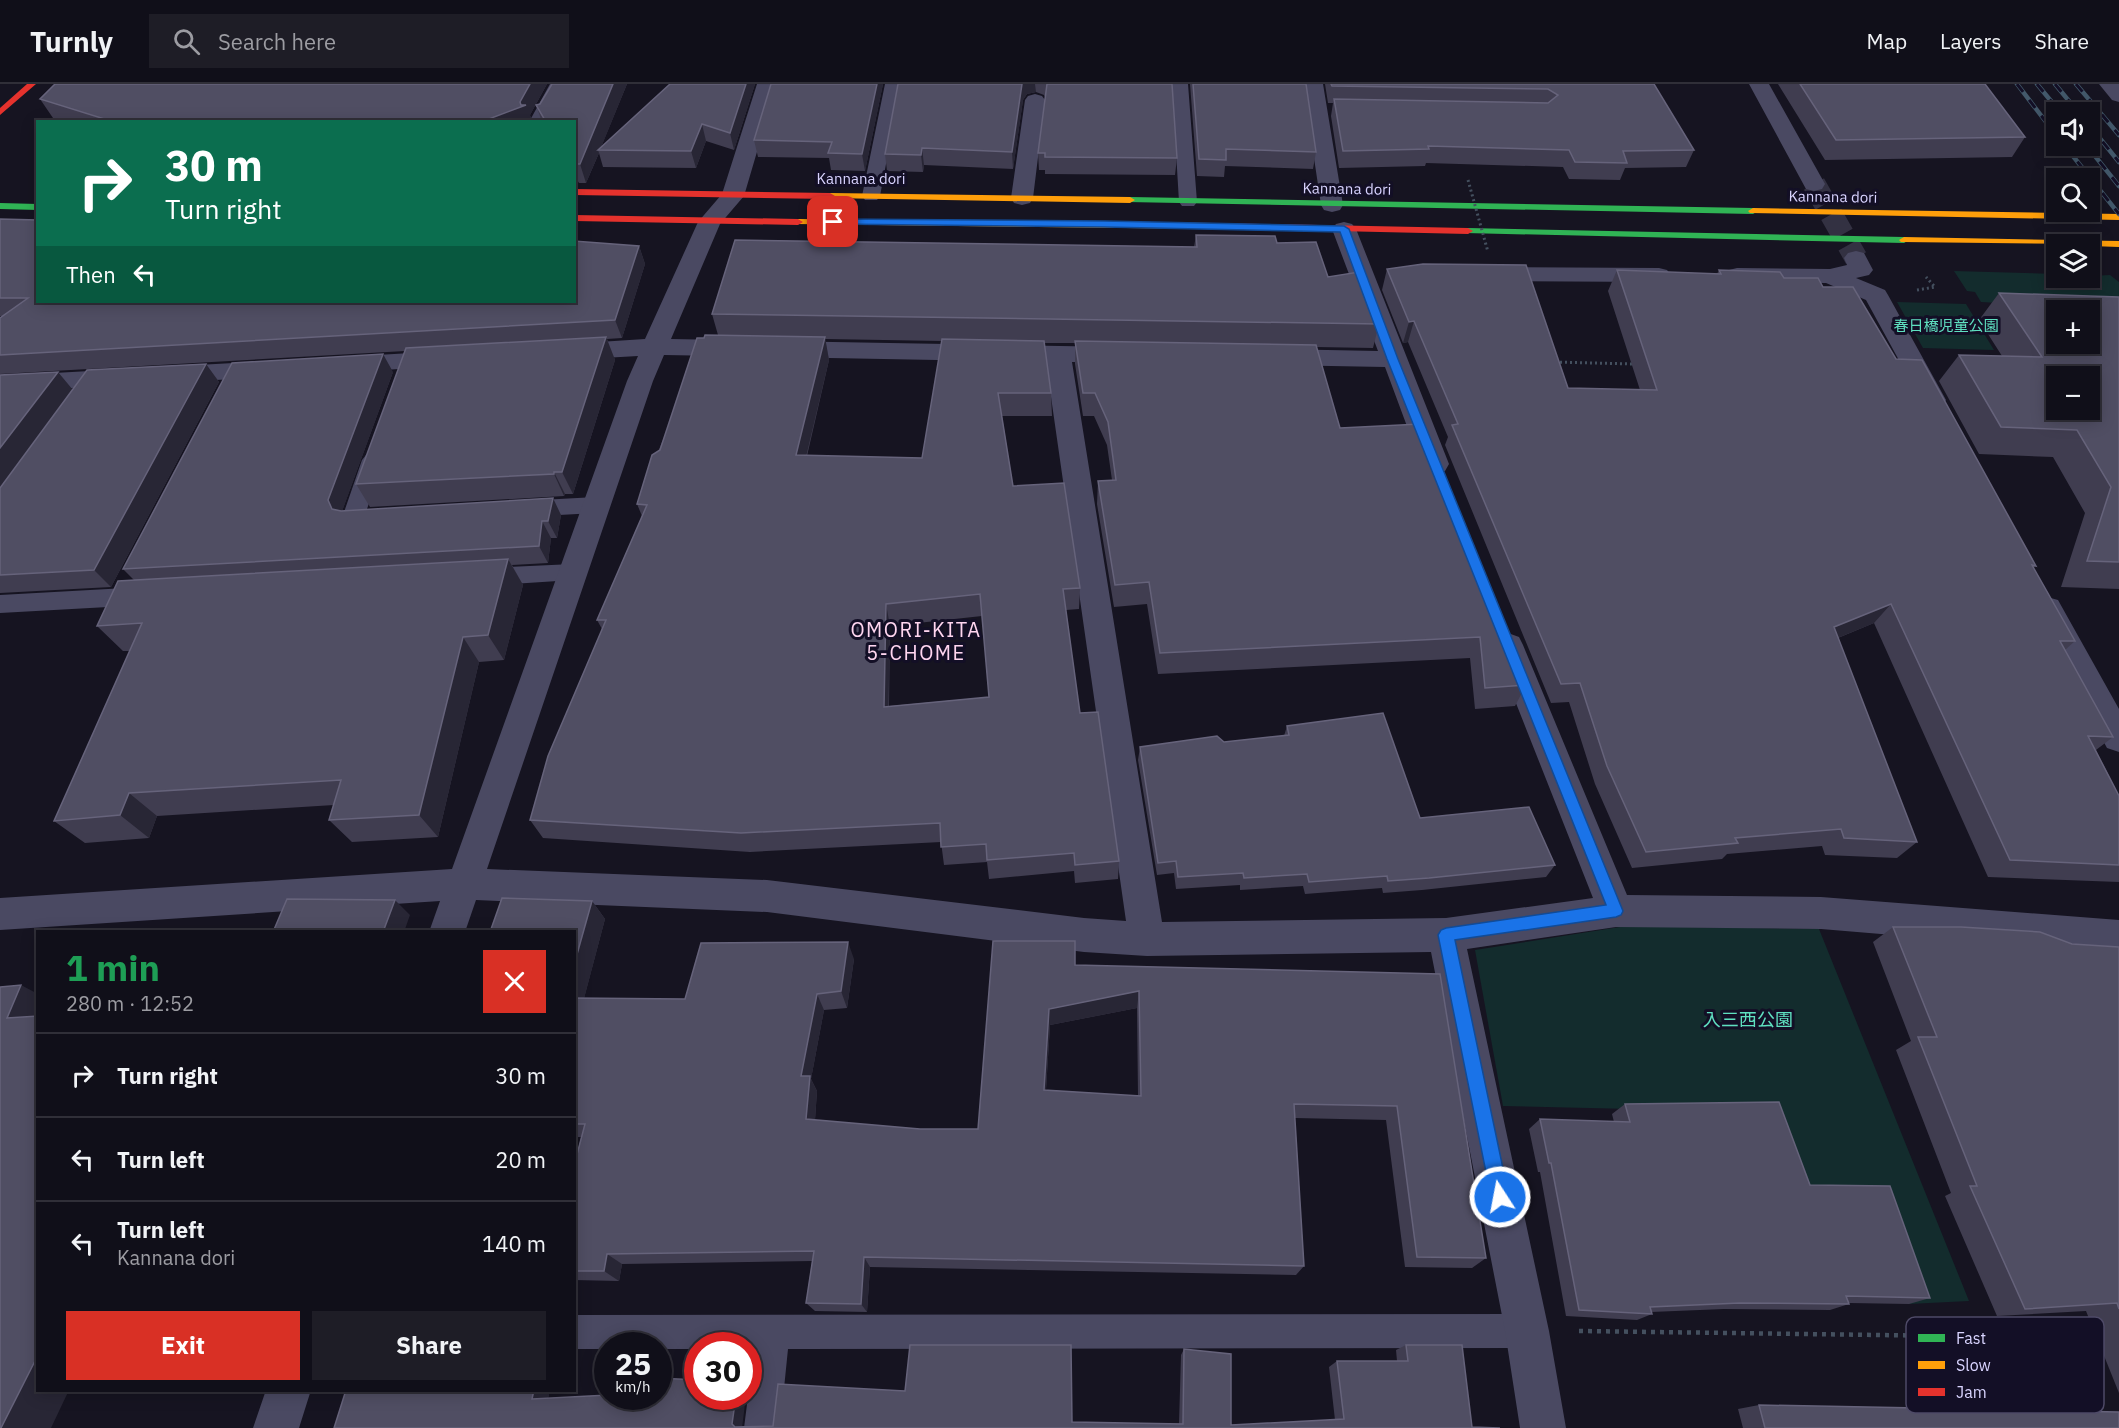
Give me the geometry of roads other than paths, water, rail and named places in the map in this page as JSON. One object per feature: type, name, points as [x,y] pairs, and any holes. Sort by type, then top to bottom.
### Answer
[{"type":"main road","points":[[0,112],[32,84]]},
{"type":"main road","name":"Kannana dori","points":[[576,192],[1188,202],[1338,217],[2119,244]]},
{"type":"main road","points":[[0,206],[36,207]]},
{"type":"main road","name":"Kannana dori","points":[[576,218],[709,222],[1104,224],[1338,217],[2119,217]]},
{"type":"street","points":[[448,930],[653,347],[709,222],[733,196],[768,84]]},
{"type":"street","points":[[1313,84],[1322,110],[1338,217],[1372,271],[1393,359],[1446,491]]},
{"type":"street","points":[[1759,84],[1814,184]]},
{"type":"street","points":[[2109,84],[2119,96]]},
{"type":"street","points":[[1022,198],[1035,100]]},
{"type":"street","points":[[1464,273],[1830,276],[1861,270],[1856,258]]},
{"type":"street","points":[[1830,276],[1876,295],[1945,421]]},
{"type":"street","points":[[544,354],[653,347],[1140,355]]},
{"type":"street","points":[[1058,354],[1147,939]]},
{"type":"street","points":[[1257,357],[1393,359]]},
{"type":"street","points":[[0,384],[88,388],[232,381],[306,367],[404,372],[465,358]]},
{"type":"street","points":[[2034,584],[2119,739]]},
{"type":"street","points":[[1500,624],[1616,911]]},
{"type":"street","points":[[0,914],[464,884],[767,896],[1084,935],[1147,939],[1446,935],[1616,911],[1821,913],[2119,937]]},
{"type":"street","points":[[1446,935],[1527,1331],[1543,1428]]},
{"type":"street","points":[[276,1428],[288,1392]]},
{"type":"lane","points":[[538,120],[558,84]]},
{"type":"lane","points":[[871,196],[893,84]]},
{"type":"lane","points":[[1180,84],[1188,202]]},
{"type":"lane","points":[[381,439],[353,518],[399,515]]},
{"type":"lane","points":[[504,510],[596,505]]},
{"type":"lane","points":[[465,578],[573,572]]},
{"type":"lane","points":[[119,597],[130,576]]},
{"type":"lane","points":[[0,604],[167,594]]},
{"type":"lane","points":[[576,1332],[1527,1331]]},
{"type":"lane","points":[[762,1428],[773,1332]]},
{"type":"tunnel","points":[[1814,184],[1856,258]]},
{"type":"railway","points":[[2017,84],[2046,122]]},
{"type":"railway","points":[[2037,84],[2052,102]]},
{"type":"railway","points":[[2055,84],[2070,102]]},
{"type":"railway","points":[[2076,84],[2119,135]]},
{"type":"railway","points":[[2100,138],[2119,162]]},
{"type":"railway","points":[[2073,156],[2119,214]]},
{"type":"railway","points":[[2095,156],[2119,186]]},
{"type":"district","name":"OMORI-KITA 5-CHOME","points":[[916,642]]},
{"type":"park label","name":"春日橋児童公園","points":[[1946,326]]},
{"type":"park label","name":"入三西公園","points":[[1748,1020]]}]
